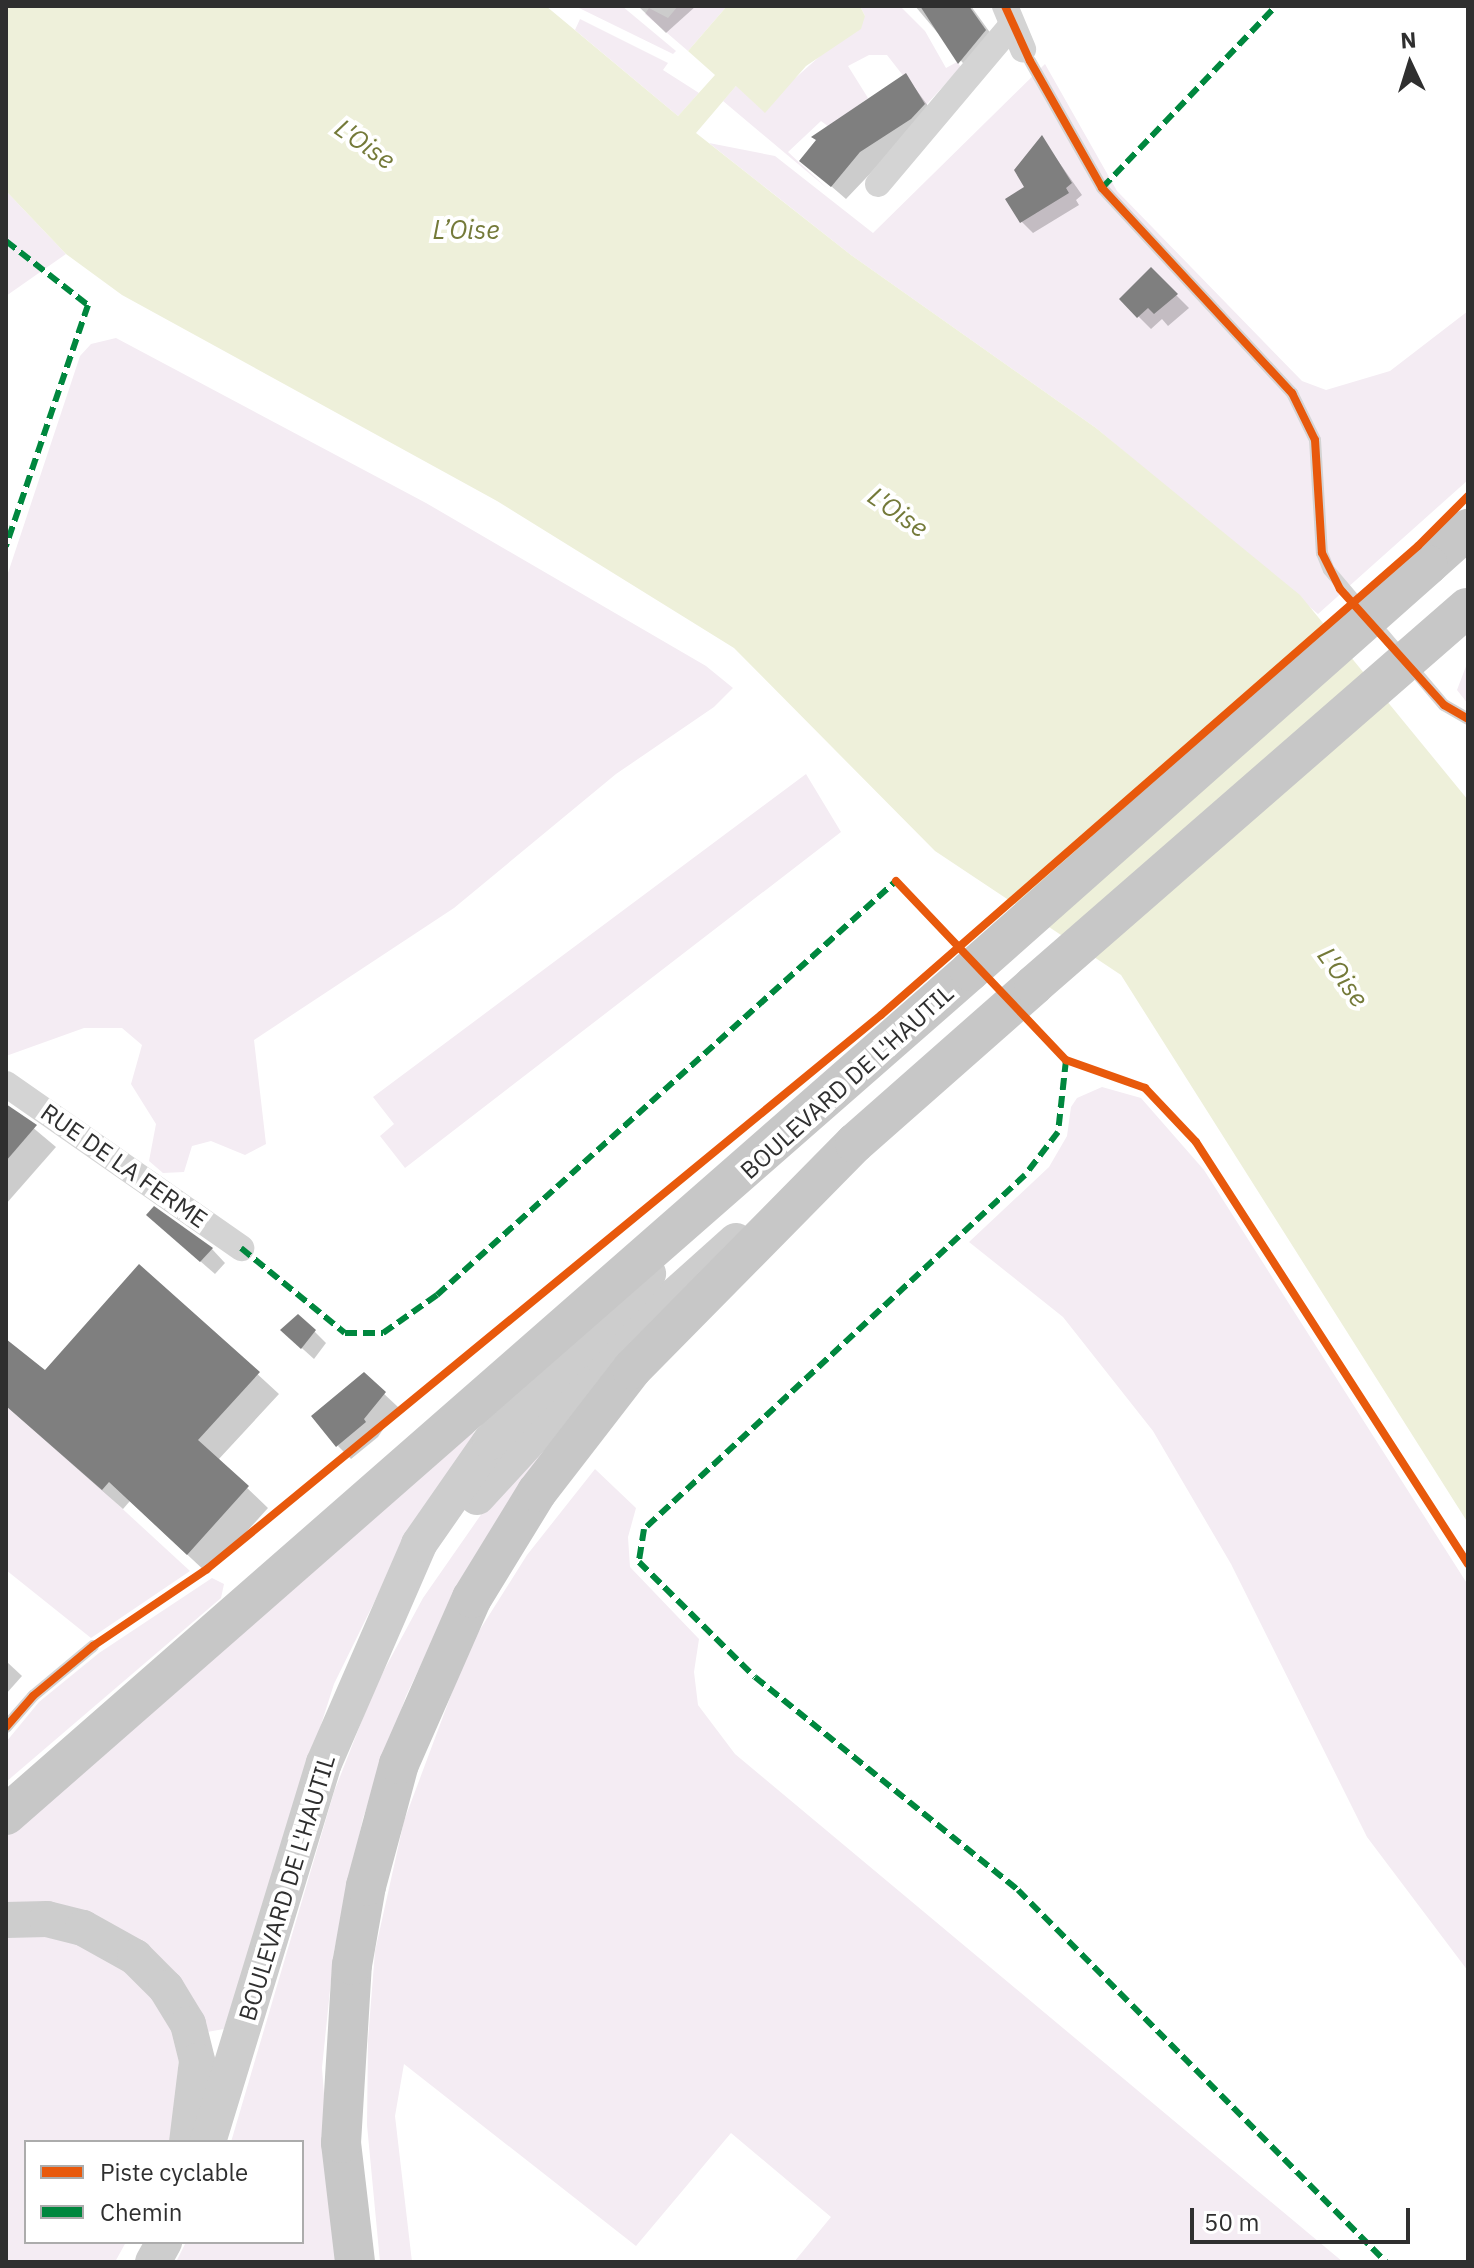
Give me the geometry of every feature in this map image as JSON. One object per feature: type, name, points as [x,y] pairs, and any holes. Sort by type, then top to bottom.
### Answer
[{"type":"main road","name":"BOULEVARD DE L'HAUTIL","points":[[209,2140],[324,1763],[419,1544],[470,1467],[762,1154],[1468,529]]},
{"type":"main road","name":"BOULEVARD DE L'HAUTIL","points":[[376,1638],[489,1482],[552,1412],[680,1289],[855,1143],[1467,608]]},
{"type":"main road","points":[[355,2262],[341,2143],[343,2040],[352,1965],[382,1822],[440,1662],[508,1537],[585,1428],[632,1369],[855,1143]]},
{"type":"main road","points":[[6,1815],[762,1154]]},
{"type":"main road","points":[[6,1920],[47,1919],[83,1928],[135,1957],[166,1988],[188,2024],[197,2061],[187,2140]]},
{"type":"street","points":[[878,184],[1018,35]]},
{"type":"street","name":"RUE DE LA FERME","points":[[6,1084],[241,1248]]},
{"type":"lane","points":[[1018,35],[1102,188],[1292,393],[1315,440],[1322,553],[1329,570],[1444,705],[1468,719]]},
{"type":"lane","points":[[6,1727],[33,1696],[93,1646]]},
{"type":"shaded area","points":[[575,6],[622,6],[676,51],[673,54]]},
{"type":"shaded area","points":[[678,6],[727,6],[688,51],[645,14],[649,8],[668,18]]},
{"type":"shaded area","points":[[860,6],[900,6],[925,31],[946,68],[957,62],[961,67],[926,105],[887,55],[869,55],[848,66],[868,98],[829,127],[821,121],[788,152],[829,190],[723,101],[736,86],[783,89],[865,16]]},
{"type":"shaded area","points":[[580,19],[668,63],[663,70],[699,93],[678,116],[575,30]]},
{"type":"shaded area","points":[[1045,64],[1117,191],[1302,381],[1326,390],[1390,371],[1468,311],[1468,480],[1318,614],[1096,428],[851,255],[709,143],[775,156],[873,233]]},
{"type":"shaded area","points":[[6,191],[66,254],[6,296]]},
{"type":"shaded area","points":[[116,338],[426,503],[706,666],[733,688],[714,707],[616,774],[454,908],[254,1040],[266,1144],[245,1155],[211,1141],[192,1146],[184,1172],[163,1173],[149,1161],[156,1124],[131,1084],[142,1045],[122,1028],[84,1028],[6,1056],[6,579],[80,356],[91,344]]},
{"type":"shaded area","points":[[1468,661],[1468,704],[1457,690]]},
{"type":"shaded area","points":[[806,774],[841,832],[405,1168],[380,1136],[394,1124],[373,1097]]},
{"type":"shaded area","points":[[1102,1087],[1141,1098],[1204,1170],[1468,1585],[1468,1971],[1367,1837],[1231,1564],[1153,1431],[1063,1317],[969,1242],[1049,1167],[1067,1136],[1071,1107],[1077,1098]]},
{"type":"shaded area","points":[[593,1382],[456,1591],[406,1696],[363,1818],[334,1951],[322,2068],[337,2262],[176,2262],[185,2244],[304,2244],[304,2140],[232,2140],[334,1792],[375,1687],[423,1598],[510,1473]]},
{"type":"shaded area","points":[[6,1406],[190,1571],[91,1638],[6,1570]]},
{"type":"shaded area","points":[[470,1429],[479,1438],[388,1574],[334,1684],[224,2029],[207,2032],[193,2006],[6,1906],[6,1836]]},
{"type":"shaded area","points":[[595,1469],[636,1508],[628,1537],[630,1567],[699,1639],[694,1672],[698,1705],[735,1754],[1343,2262],[794,2262],[831,2217],[731,2133],[636,2246],[404,2064],[395,2116],[412,2262],[380,2262],[367,2125],[368,2040],[375,1951],[404,1821],[469,1647],[527,1555]]},
{"type":"shaded area","points":[[212,1578],[224,1584],[221,1598],[6,1782],[6,1742],[39,1702],[99,1653]]},
{"type":"shaded area","points":[[26,1934],[74,1940],[118,1962],[153,1998],[180,2046],[172,2140],[24,2140],[24,2244],[125,2244],[115,2262],[6,2262],[6,1937]]},
{"type":"water","name":"L’Oise","points":[[6,6],[546,6],[678,116],[715,75],[688,51],[727,6],[860,6],[865,16],[861,29],[806,66],[765,113],[736,86],[696,133],[851,255],[1096,428],[1300,595],[1468,800],[1468,1523],[1121,975],[935,851],[734,648],[497,501],[122,295],[66,254],[6,191]]},
{"type":"building","points":[[920,6],[969,6],[986,30],[958,64]]},
{"type":"building","points":[[906,73],[925,104],[911,119],[860,152],[831,187],[799,161],[816,140],[811,137]]},
{"type":"building","points":[[1042,135],[1072,183],[1066,188],[1069,193],[1020,223],[1005,199],[1024,187],[1014,170]]},
{"type":"building","points":[[1151,267],[1178,294],[1154,314],[1148,308],[1137,318],[1119,299]]},
{"type":"building","points":[[6,1104],[37,1125],[6,1161]]},
{"type":"building","points":[[154,1206],[213,1248],[200,1262],[146,1215]]},
{"type":"building","points":[[139,1264],[260,1372],[198,1440],[249,1486],[187,1555],[109,1482],[102,1490],[6,1406],[6,1339],[45,1370]]},
{"type":"building","points":[[298,1314],[316,1330],[301,1349],[280,1330]]},
{"type":"building","points":[[364,1372],[386,1392],[364,1419],[366,1422],[336,1447],[311,1416]]},
{"type":"marked path","points":[[1102,188],[1276,6]]},
{"type":"marked path","points":[[6,241],[88,305],[6,546]]},
{"type":"marked path","points":[[241,1248],[345,1333],[383,1333],[437,1295],[896,881]]},
{"type":"marked path","points":[[1066,1060],[1058,1132],[1025,1175],[644,1529],[639,1562],[755,1677],[1018,1890],[1386,2262]]},
{"type":"cycle path","points":[[1005,6],[1030,61],[1102,188],[1292,393],[1315,440],[1322,553],[1340,589],[1444,705],[1468,719]]},
{"type":"cycle path","points":[[6,1727],[33,1696],[93,1646],[207,1569],[881,1015],[1418,546],[1468,496]]},
{"type":"cycle path","points":[[896,881],[1066,1060],[1145,1088],[1196,1142],[1468,1564]]},
{"type":"water label","name":"L'Oise","points":[[365,144]]},
{"type":"water label","name":"L'Oise","points":[[898,512]]},
{"type":"water label","name":"L'Oise","points":[[1343,977]]}]
